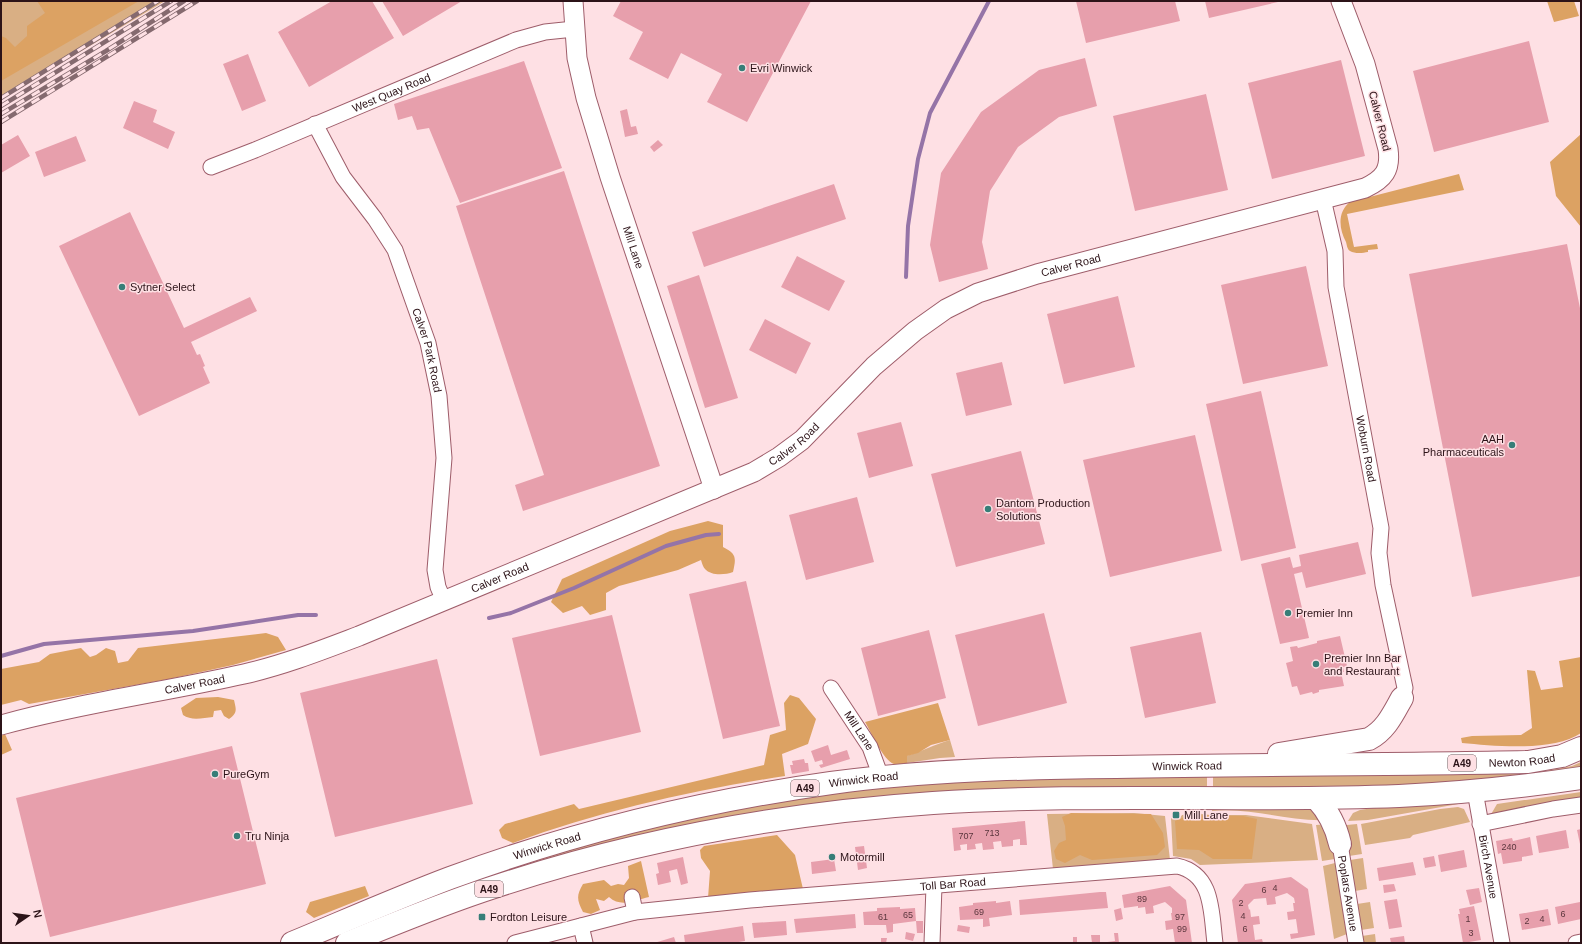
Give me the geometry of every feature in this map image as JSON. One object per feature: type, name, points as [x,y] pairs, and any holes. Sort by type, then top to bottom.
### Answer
[{"type":"highway","points":[[1225,765],[1369,739],[1382,731],[1402,698]]},
{"type":"highway","name":"Newton Road","points":[[1341,764],[1528,762],[1562,756],[1581,748]]},
{"type":"highway","name":"Winwick Road","points":[[292,943],[449,879],[538,849],[608,828],[730,800],[831,783],[881,777],[1001,769],[1341,764]]},
{"type":"highway","name":"A49","points":[[1475,791],[1581,778]]},
{"type":"highway","name":"Winwick Road","points":[[347,943],[445,904],[524,877],[635,848],[696,834],[781,819],[856,810],[974,801],[1316,798],[1400,796],[1475,791]]},
{"type":"highway","points":[[1316,798],[1329,814],[1337,830],[1340,844]]},
{"type":"street","name":"Mill Lane","points":[[573,1],[577,58],[586,98],[610,177],[714,489]]},
{"type":"street","name":"Calver Road","points":[[1,725],[37,715],[245,674],[318,651],[444,601],[754,472],[779,457],[802,440],[874,366],[915,332],[946,309],[978,293],[1037,274],[1365,188],[1373,184],[1381,179],[1385,173],[1389,157],[1365,64],[1340,1]]},
{"type":"street","name":"West Quay Road","points":[[211,167],[255,150],[516,40],[545,32],[574,29]]},
{"type":"street","name":"Calver Park Road","points":[[315,124],[343,177],[375,219],[395,250],[428,343],[439,396],[443,436],[444,458],[435,570],[438,587],[444,601]]},
{"type":"street","name":"Woburn Road","points":[[1323,199],[1335,251],[1336,286],[1381,528],[1379,553],[1383,585],[1405,688],[1402,698]]},
{"type":"street","name":"Mill Lane","points":[[831,688],[870,746],[881,777]]},
{"type":"street","name":"Birch Avenue","points":[[1475,791],[1502,943]]},
{"type":"street","points":[[1480,824],[1553,809],[1581,805]]},
{"type":"street","name":"Poplars Avenue","points":[[1340,844],[1356,943]]},
{"type":"street","name":"Toll Bar Road","points":[[515,943],[635,912],[651,910],[750,900],[1177,866],[1184,868],[1200,878],[1206,888],[1215,943]]},
{"type":"street","points":[[932,943],[934,886]]},
{"type":"street","points":[[632,897],[635,912]]},
{"type":"street","points":[[581,926],[585,943]]},
{"type":"street","points":[[1576,943],[1581,942]]},
{"type":"shaded area","points":[[1,1],[165,1],[1,99]]},
{"type":"shaded area","points":[[37,1],[139,1],[1,81],[1,36],[6,38],[15,47],[27,36],[27,26],[45,13]]},
{"type":"shaded area","points":[[1547,1],[1574,1],[1579,16],[1554,22]]},
{"type":"shaded area","points":[[1581,134],[1581,227],[1556,196],[1550,162]]},
{"type":"shaded area","points":[[1459,174],[1464,190],[1347,214],[1354,247],[1377,244],[1378,249],[1359,253],[1352,252],[1348,249],[1340,221],[1343,211],[1350,202]]},
{"type":"shaded area","points":[[708,521],[723,525],[723,547],[733,554],[735,563],[733,572],[726,574],[711,573],[704,568],[701,560],[678,570],[619,586],[606,593],[606,610],[590,615],[582,606],[563,613],[551,602],[562,579],[670,531]]},
{"type":"shaded area","points":[[266,633],[278,637],[286,650],[233,665],[169,679],[29,704],[21,700],[1,705],[1,669],[39,662],[50,654],[81,648],[90,657],[106,648],[115,651],[118,663],[128,661],[138,648]]},
{"type":"shaded area","points":[[1581,657],[1581,733],[1569,739],[1540,745],[1507,746],[1462,743],[1461,738],[1472,736],[1521,735],[1532,728],[1527,670],[1535,671],[1541,690],[1563,687],[1559,661]]},
{"type":"shaded area","points":[[790,695],[799,698],[816,719],[808,744],[782,754],[785,776],[681,795],[613,811],[513,843],[502,838],[499,830],[505,824],[574,804],[579,809],[764,765],[770,735],[786,730],[784,703]]},
{"type":"shaded area","points":[[218,697],[234,700],[236,711],[229,719],[224,716],[221,710],[214,711],[213,717],[193,719],[183,715],[181,708],[196,698]]},
{"type":"shaded area","points":[[938,703],[950,740],[931,745],[918,753],[907,756],[907,763],[894,764],[890,761],[882,752],[865,722]]},
{"type":"shaded area","points":[[5,734],[12,750],[1,755],[1,736]]},
{"type":"shaded area","points":[[950,740],[955,757],[907,763],[906,756]]},
{"type":"shaded area","points":[[1581,762],[1581,769],[1480,784],[1213,790],[1213,772],[1534,773],[1572,766]]},
{"type":"shaded area","points":[[1207,772],[1207,791],[992,794],[492,876],[491,872],[684,818],[883,785]]},
{"type":"shaded area","points":[[1581,792],[1581,801],[1490,816],[1497,804]]},
{"type":"shaded area","points":[[1461,801],[1464,803],[1368,820],[1348,821],[1353,813],[1360,810],[1379,807]]},
{"type":"shaded area","points":[[1212,806],[1313,808],[1328,820],[1299,819],[1241,811],[1212,811]]},
{"type":"shaded area","points":[[1458,807],[1464,809],[1470,822],[1413,835],[1410,838],[1365,845],[1361,824]]},
{"type":"shaded area","points":[[1071,813],[1151,814],[1163,833],[1165,847],[1157,855],[1092,860],[1080,855],[1065,863],[1056,859],[1054,851],[1059,843],[1066,840],[1065,826],[1062,817]]},
{"type":"shaded area","points":[[1134,813],[1165,816],[1170,860],[1053,869],[1047,814]]},
{"type":"shaded area","points":[[1195,813],[1210,815],[1246,815],[1312,824],[1318,860],[1200,865],[1191,859],[1173,856],[1171,818],[1180,818],[1182,815]]},
{"type":"shaded area","points":[[1189,815],[1243,816],[1257,819],[1252,859],[1213,859],[1199,850],[1177,849],[1175,821]]},
{"type":"shaded area","points":[[1329,824],[1335,859],[1322,861],[1316,825]]},
{"type":"shaded area","points":[[1357,824],[1362,854],[1349,856],[1345,829],[1347,825]]},
{"type":"shaded area","points":[[777,835],[795,855],[803,889],[708,898],[710,871],[701,858],[700,850],[704,846]]},
{"type":"shaded area","points":[[1363,858],[1367,889],[1355,891],[1350,860]]},
{"type":"shaded area","points":[[641,861],[649,897],[623,903],[609,897],[604,901],[596,899],[600,910],[591,914],[583,912],[579,904],[578,895],[583,884],[604,880],[611,886],[618,884],[624,885],[629,878],[628,866]]},
{"type":"shaded area","points":[[1335,863],[1347,934],[1334,939],[1323,866]]},
{"type":"shaded area","points":[[365,886],[369,896],[314,918],[306,912],[310,902]]},
{"type":"shaded area","points":[[1370,902],[1374,928],[1361,930],[1357,904]]},
{"type":"shaded area","points":[[1375,934],[1376,943],[1363,943],[1362,936]]},
{"type":"building","points":[[332,1],[372,1],[394,38],[309,87],[278,32]]},
{"type":"building","points":[[382,1],[462,1],[403,36]]},
{"type":"building","name":"Evri Winwick","points":[[621,1],[811,1],[747,122],[707,102],[722,74],[681,53],[668,79],[629,59],[643,32],[613,16]]},
{"type":"building","points":[[1076,1],[1175,1],[1180,21],[1086,43]]},
{"type":"building","points":[[1205,1],[1278,1],[1278,2],[1209,18]]},
{"type":"building","points":[[1529,41],[1549,122],[1434,152],[1413,71]]},
{"type":"building","points":[[248,54],[266,101],[242,111],[223,64]]},
{"type":"building","points":[[1085,58],[1097,106],[1059,117],[1018,147],[990,191],[982,242],[988,269],[939,282],[930,245],[941,173],[981,112],[1039,70]]},
{"type":"building","points":[[1341,60],[1365,156],[1272,179],[1248,83]]},
{"type":"building","points":[[524,61],[562,168],[460,203],[429,128],[417,130],[412,116],[398,120],[394,104]]},
{"type":"building","points":[[1206,94],[1228,190],[1135,211],[1113,116]]},
{"type":"building","points":[[134,101],[157,110],[153,122],[175,132],[168,149],[123,128]]},
{"type":"building","points":[[627,109],[631,127],[636,126],[638,134],[625,137],[620,111]]},
{"type":"building","points":[[18,135],[30,156],[1,173],[1,145]]},
{"type":"building","points":[[76,136],[86,161],[44,177],[35,152]]},
{"type":"building","points":[[658,140],[663,145],[654,152],[650,147]]},
{"type":"building","points":[[564,171],[660,466],[523,511],[515,485],[544,475],[456,206]]},
{"type":"building","points":[[834,184],[846,219],[704,267],[692,232]]},
{"type":"building","name":"Sytner Select","points":[[130,212],[184,328],[250,297],[257,311],[191,342],[197,355],[200,354],[205,366],[203,367],[210,383],[139,416],[59,246]]},
{"type":"building","name":"AAH Pharmaceuticals","points":[[1567,244],[1581,313],[1581,576],[1472,597],[1409,274]]},
{"type":"building","points":[[797,256],[845,281],[829,311],[781,287]]},
{"type":"building","points":[[1306,266],[1328,366],[1243,384],[1221,285]]},
{"type":"building","points":[[699,275],[738,398],[705,408],[667,286]]},
{"type":"building","points":[[1118,296],[1135,367],[1064,384],[1047,314]]},
{"type":"building","points":[[765,319],[811,343],[796,374],[749,350]]},
{"type":"building","points":[[1002,362],[1012,405],[966,416],[956,373]]},
{"type":"building","points":[[1261,391],[1296,548],[1241,561],[1206,404]]},
{"type":"building","points":[[901,422],[913,466],[869,478],[857,433]]},
{"type":"building","points":[[1195,435],[1222,551],[1110,577],[1083,460]]},
{"type":"building","name":"Dantom Production Solutions","points":[[1021,451],[1045,544],[956,567],[931,474]]},
{"type":"building","points":[[857,497],[874,562],[806,580],[789,515]]},
{"type":"building","name":"Premier Inn","points":[[1358,542],[1366,574],[1306,588],[1302,572],[1294,574],[1309,638],[1280,644],[1261,564],[1290,557],[1293,568],[1301,566],[1299,555]]},
{"type":"building","points":[[746,581],[780,726],[723,739],[689,594]]},
{"type":"building","points":[[1044,613],[1067,703],[978,726],[955,635]]},
{"type":"building","points":[[612,615],[641,732],[540,756],[512,638]]},
{"type":"building","points":[[929,630],[946,698],[878,716],[861,648]]},
{"type":"building","points":[[1201,632],[1216,703],[1145,718],[1130,647]]},
{"type":"building","name":"Premier Inn Bar and Restaurant","points":[[1340,636],[1347,666],[1343,667],[1344,672],[1341,672],[1344,686],[1319,690],[1319,692],[1313,694],[1312,692],[1300,695],[1297,686],[1292,687],[1286,663],[1293,661],[1290,647],[1297,646],[1298,648],[1317,643],[1317,641]]},
{"type":"building","points":[[437,659],[473,804],[335,837],[300,693]]},
{"type":"building","points":[[828,745],[831,755],[847,750],[850,759],[821,768],[819,765],[823,764],[822,760],[815,762],[811,751]]},
{"type":"building","points":[[232,746],[266,884],[50,937],[16,798]]},
{"type":"building","points":[[804,759],[805,763],[808,763],[809,771],[792,774],[790,765],[793,765],[792,761]]},
{"type":"building","points":[[1025,821],[1027,845],[1020,845],[1020,839],[1013,840],[1013,846],[1002,847],[1001,841],[993,842],[994,849],[983,850],[982,843],[975,844],[976,849],[967,850],[967,844],[960,845],[961,850],[954,851],[952,828]]},
{"type":"building","points":[[1581,829],[1581,844],[1580,844],[1577,830]]},
{"type":"building","points":[[1566,830],[1569,848],[1539,853],[1536,836]]},
{"type":"building","points":[[1530,837],[1533,855],[1522,857],[1522,861],[1503,864],[1501,853],[1498,854],[1496,841],[1512,838],[1513,841]]},
{"type":"building","points":[[864,846],[867,868],[858,870],[855,847]]},
{"type":"building","points":[[1464,850],[1467,867],[1441,872],[1438,855]]},
{"type":"building","points":[[1434,856],[1436,866],[1425,868],[1423,858]]},
{"type":"building","points":[[683,857],[688,883],[681,885],[677,869],[669,871],[671,882],[658,885],[656,874],[659,873],[657,863]]},
{"type":"building","points":[[834,859],[836,871],[812,874],[811,862]]},
{"type":"building","points":[[1413,862],[1416,875],[1379,881],[1377,868]]},
{"type":"building","points":[[1291,877],[1308,889],[1315,935],[1291,939],[1290,934],[1298,933],[1296,919],[1288,920],[1287,912],[1294,911],[1293,903],[1295,903],[1294,898],[1287,893],[1275,897],[1276,904],[1267,905],[1266,898],[1254,899],[1248,905],[1251,917],[1259,916],[1260,924],[1253,925],[1255,940],[1262,939],[1263,943],[1238,943],[1232,900],[1245,884]]},
{"type":"building","points":[[1394,884],[1396,891],[1384,893],[1383,885]]},
{"type":"building","points":[[1170,886],[1186,900],[1192,943],[1175,943],[1173,929],[1166,930],[1165,921],[1172,920],[1172,908],[1165,902],[1153,906],[1154,913],[1146,914],[1145,907],[1138,908],[1138,906],[1124,908],[1122,895]]},
{"type":"building","points":[[1479,888],[1482,902],[1470,905],[1466,890]]},
{"type":"building","points":[[1106,892],[1108,908],[1020,915],[1019,900]]},
{"type":"building","points":[[1397,899],[1402,927],[1389,929],[1384,901]]},
{"type":"building","points":[[996,901],[996,903],[1010,901],[1012,915],[989,918],[990,926],[983,927],[983,919],[960,920],[959,907],[973,905],[973,903]]},
{"type":"building","points":[[1580,902],[1581,919],[1558,924],[1555,907]]},
{"type":"building","points":[[1474,906],[1481,940],[1463,943],[1458,914],[1460,914],[1459,909]]},
{"type":"building","points":[[900,907],[900,909],[915,908],[916,921],[893,924],[893,932],[887,933],[886,925],[864,925],[863,912],[877,911],[877,908]]},
{"type":"building","points":[[1121,908],[1123,919],[1116,921],[1114,910]]},
{"type":"building","points":[[1548,909],[1551,925],[1522,930],[1519,914]]},
{"type":"building","points":[[855,914],[856,928],[796,933],[794,919]]},
{"type":"building","points":[[786,921],[787,935],[754,938],[752,923]]},
{"type":"building","points":[[916,921],[923,921],[923,933],[917,933]]},
{"type":"building","points":[[958,925],[970,927],[969,933],[957,931]]},
{"type":"building","points":[[743,926],[745,941],[732,943],[685,943],[684,935]]},
{"type":"building","points":[[906,932],[915,934],[913,941],[905,939]]},
{"type":"building","points":[[1114,933],[1118,933],[1119,943],[1100,943],[1115,941]]},
{"type":"building","points":[[1091,935],[1100,935],[1100,943],[1092,943]]},
{"type":"building","points":[[1404,936],[1405,943],[1391,943],[1390,938]]},
{"type":"building","points":[[674,937],[676,943],[654,943]]},
{"type":"building","points":[[1073,937],[1077,937],[1077,943],[1073,943]]},
{"type":"building","points":[[881,938],[887,938],[886,943],[881,943]]},
{"type":"waterway","points":[[906,277],[908,226],[918,159],[930,113],[989,1]]},
{"type":"waterway","points":[[489,618],[511,613],[574,588],[666,546],[706,535],[719,534]]},
{"type":"waterway","points":[[1,656],[44,644],[193,631],[298,615],[316,615]]},
{"type":"railway","points":[[1,98],[158,1]]},
{"type":"railway","points":[[1,106],[171,1]]},
{"type":"railway","points":[[1,114],[106,51],[184,1]]},
{"type":"railway","points":[[1,122],[197,1]]},
{"type":"place","name":"Evri Winwick","points":[[742,68]]},
{"type":"place","name":"Sytner Select","points":[[122,287]]},
{"type":"place","name":"AAH Pharmaceuticals","points":[[1512,445]]},
{"type":"place","name":"Dantom Production Solutions","points":[[988,509]]},
{"type":"place","name":"Premier Inn","points":[[1288,613]]},
{"type":"place","name":"Premier Inn Bar and Restaurant","points":[[1316,664]]},
{"type":"place","name":"PureGym","points":[[215,774]]},
{"type":"place","name":"Mill Lane","points":[[1176,815]]},
{"type":"place","name":"Tru Ninja","points":[[237,836]]},
{"type":"place","name":"Motormill","points":[[832,857]]},
{"type":"place","name":"Fordton Leisure","points":[[482,917]]}]
